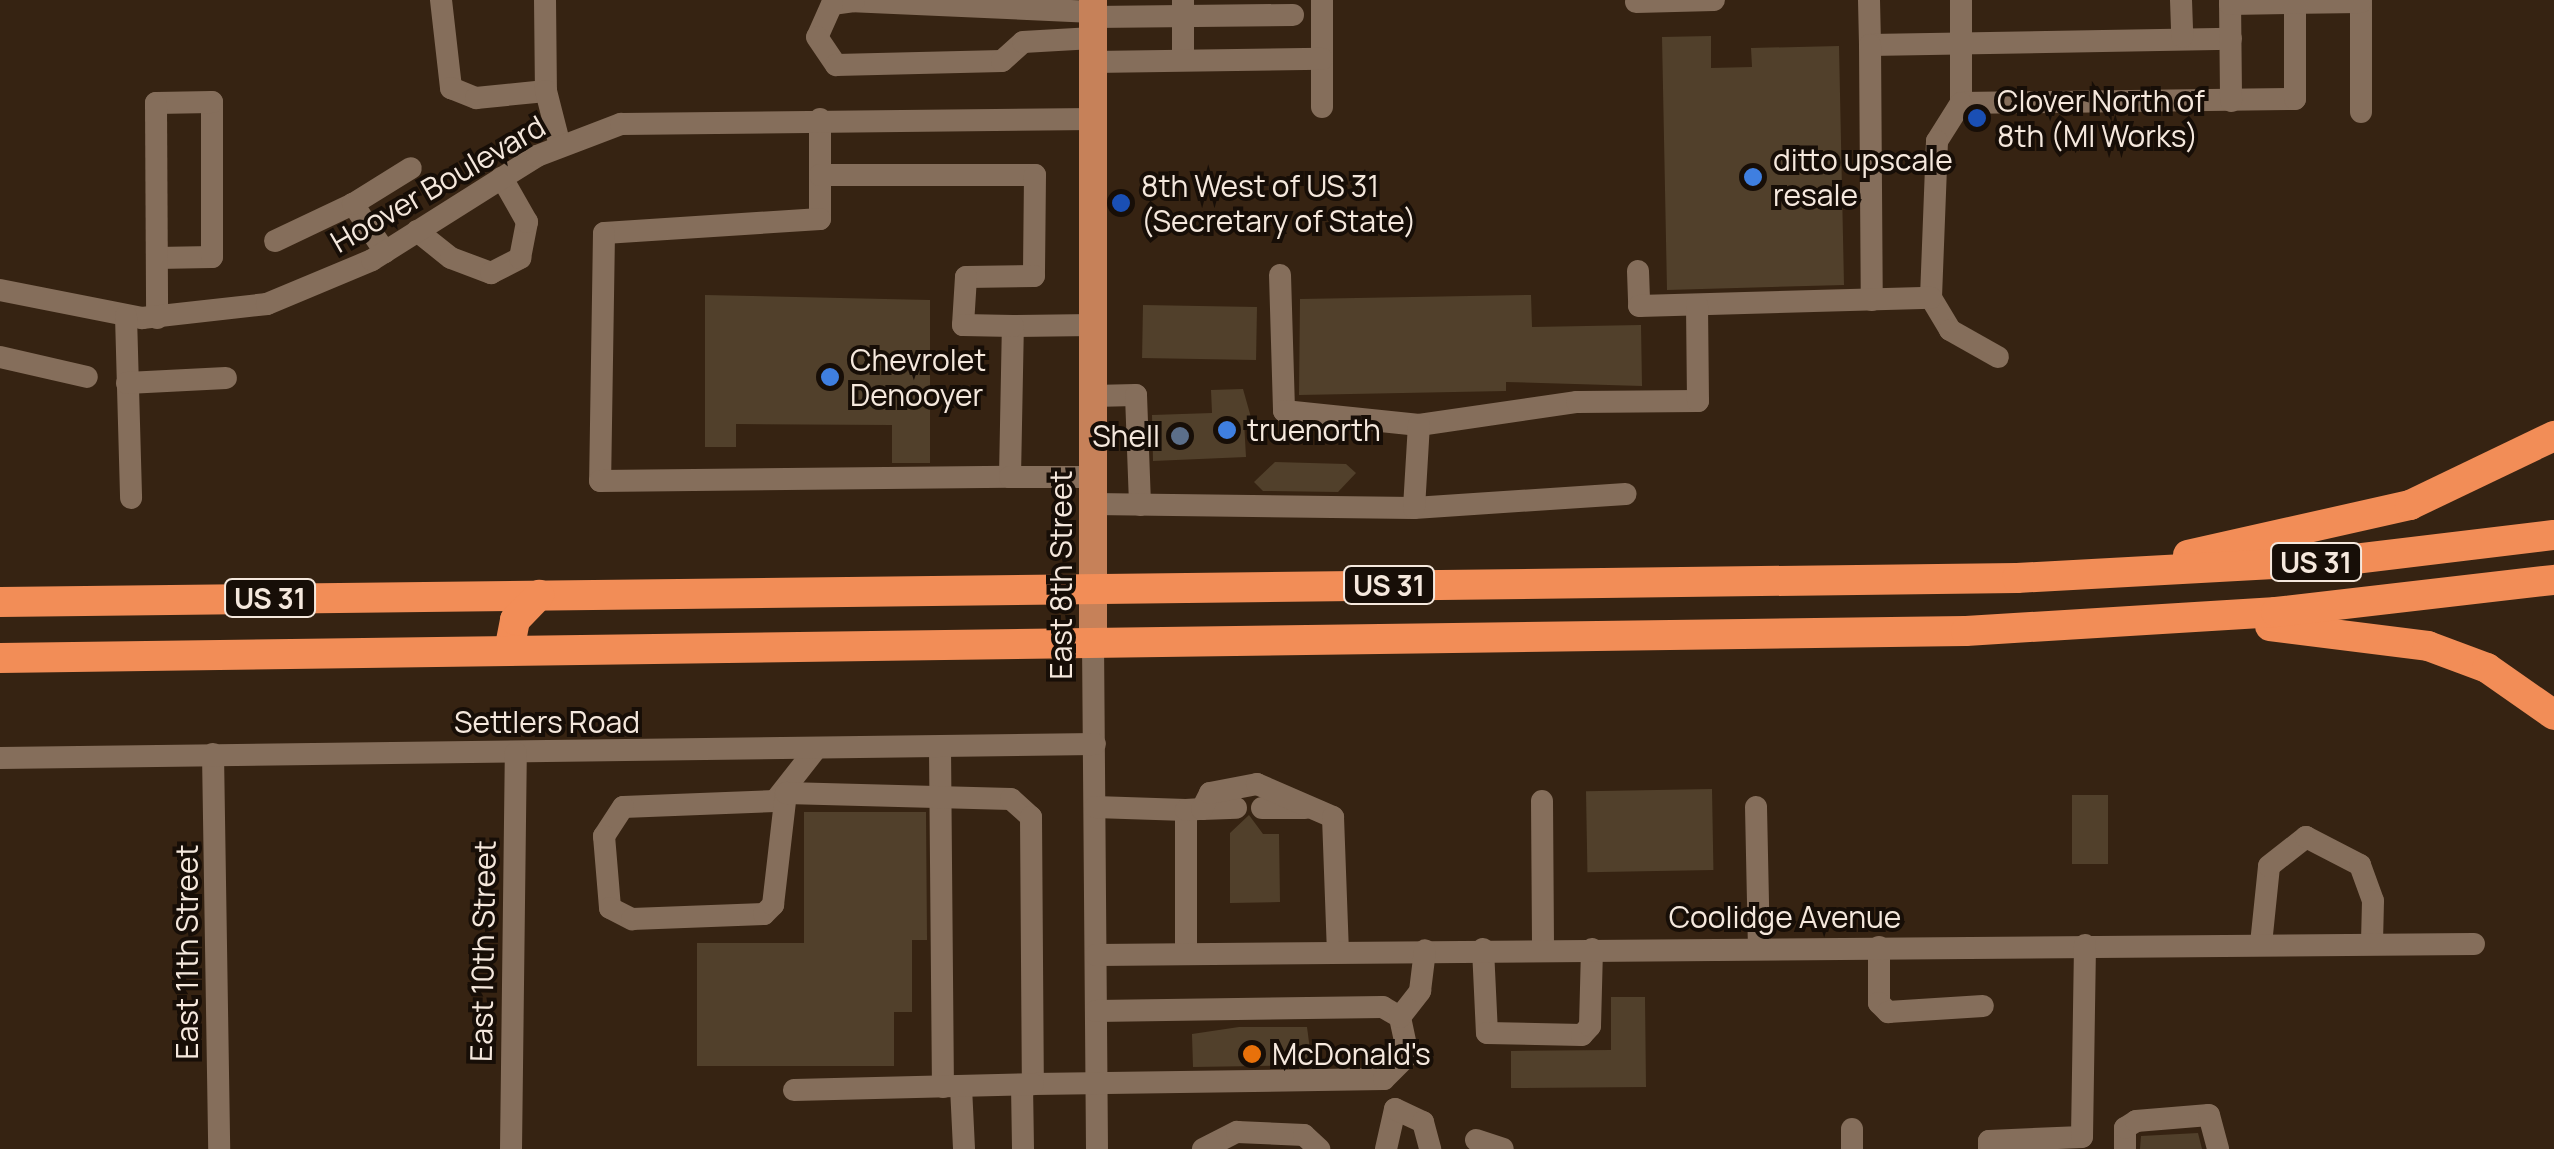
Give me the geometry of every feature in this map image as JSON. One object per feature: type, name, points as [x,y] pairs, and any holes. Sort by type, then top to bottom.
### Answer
[{"type":"highway","points":[[2077,577],[2376,515],[2554,436]]},
{"type":"highway","name":"US 31","points":[[0,602],[2077,577],[2554,535]]},
{"type":"highway","name":"US 31","points":[[0,658],[1093,640],[1677,635],[2192,619],[2554,580]]},
{"type":"highway","points":[[1403,639],[1458,622],[1677,619],[1684,582]]},
{"type":"highway","points":[[509,651],[516,620],[540,595]]},
{"type":"highway","points":[[2192,619],[2428,646],[2487,668],[2554,716]]},
{"type":"main road","name":"East 8th Street","points":[[1092,26],[1093,640]]},
{"type":"street","points":[[441,0],[451,88],[476,98],[546,91]]},
{"type":"street","points":[[545,0],[546,91],[560,146]]},
{"type":"street","points":[[1322,0],[1322,106]]},
{"type":"street","points":[[1636,2],[1714,0]]},
{"type":"street","points":[[1870,0],[1872,300]]},
{"type":"street","points":[[1961,0],[1961,103],[1937,141],[1930,298],[1950,330],[1998,358]]},
{"type":"street","points":[[2181,0],[2182,37]]},
{"type":"street","points":[[2231,101],[2230,2],[2361,1],[2361,112]]},
{"type":"street","points":[[1293,15],[1183,8],[1092,26],[1016,48],[1002,60],[836,65],[817,38],[832,4],[1016,2],[1092,26],[1183,60],[1322,59]]},
{"type":"street","points":[[1016,2],[1016,48]]},
{"type":"street","points":[[1961,103],[2295,99],[2294,2]]},
{"type":"street","points":[[1183,8],[1183,60]]},
{"type":"street","points":[[1870,44],[2231,39]]},
{"type":"street","points":[[157,258],[212,257],[212,102],[156,104],[157,318]]},
{"type":"street","name":"Hoover Boulevard","points":[[0,290],[126,316],[157,318],[267,304],[384,252],[560,146],[621,124],[1093,119]]},
{"type":"street","points":[[820,120],[820,219],[604,234],[600,481],[1010,477],[1093,490],[1140,504],[1414,508],[1626,494]]},
{"type":"street","points":[[274,241],[353,204],[411,168]]},
{"type":"street","points":[[820,174],[1035,175],[1034,276],[966,276],[963,325],[1093,325]]},
{"type":"street","points":[[417,231],[451,258],[491,273],[520,258],[527,222],[502,178]]},
{"type":"street","points":[[353,204],[384,252]]},
{"type":"street","points":[[1638,271],[1638,306],[1930,298]]},
{"type":"street","points":[[1280,275],[1284,411],[1419,425],[1577,402],[1698,401],[1697,305]]},
{"type":"street","points":[[126,316],[131,498]]},
{"type":"street","points":[[1010,477],[1013,326]]},
{"type":"street","points":[[0,358],[87,377]]},
{"type":"street","points":[[128,383],[226,378]]},
{"type":"street","points":[[1093,396],[1136,395],[1140,504]]},
{"type":"street","points":[[1414,508],[1419,425]]},
{"type":"street","name":"East 8th Street","points":[[1093,640],[1097,1149]]},
{"type":"street","name":"Settlers Road","points":[[0,758],[1095,744]]},
{"type":"street","points":[[940,748],[952,1087],[964,1149]]},
{"type":"street","points":[[815,750],[786,794],[773,904],[764,914],[632,919],[610,908],[604,836],[623,807],[786,794],[1011,800],[1031,817],[1023,1149]]},
{"type":"street","name":"East 10th Street","points":[[512,1149],[516,753]]},
{"type":"street","name":"East 11th Street","points":[[213,754],[219,1149]]},
{"type":"street","points":[[1186,952],[1194,809],[1210,793],[1257,784],[1305,808]]},
{"type":"street","points":[[1542,800],[1543,949]]},
{"type":"street","points":[[1096,807],[1236,808]]},
{"type":"street","points":[[1756,807],[1759,948]]},
{"type":"street","points":[[1262,808],[1324,809],[1337,830],[1338,950]]},
{"type":"street","points":[[2260,944],[2269,866],[2306,837],[2360,864],[2373,901],[2372,943]]},
{"type":"street","name":"Coolidge Avenue","points":[[1096,955],[1338,950],[2474,944]]},
{"type":"street","points":[[1989,1149],[1988,1141],[2083,1143],[2085,945]]},
{"type":"street","points":[[1880,946],[1888,1012],[1983,1006]]},
{"type":"street","points":[[1483,950],[1487,1033],[1582,1035],[1590,1026],[1592,949]]},
{"type":"street","points":[[794,1090],[1384,1080],[1408,1055],[1400,1017],[1420,991],[1426,950]]},
{"type":"street","points":[[1096,1012],[1383,1008],[1400,1017]]},
{"type":"street","points":[[1384,1080],[1395,1110],[1386,1149]]},
{"type":"street","points":[[1395,1110],[1424,1122],[1430,1149]]},
{"type":"street","points":[[2126,1149],[2125,1128],[2136,1121],[2209,1115],[2218,1149]]},
{"type":"street","points":[[1203,1149],[1237,1132],[1304,1135],[1319,1149]]},
{"type":"street","points":[[1476,1140],[1503,1149]]},
{"type":"building","name":"ditto upscale resale","points":[[1711,36],[1711,68],[1752,67],[1751,48],[1839,46],[1844,285],[1667,290],[1662,37]]},
{"type":"building","points":[[705,295],[930,300],[930,463],[892,463],[892,425],[736,424],[736,447],[705,447]]},
{"type":"building","points":[[1531,295],[1532,327],[1641,325],[1642,386],[1506,382],[1506,391],[1299,395],[1300,299]]},
{"type":"building","points":[[1143,305],[1257,307],[1256,360],[1142,358]]},
{"type":"building","points":[[1243,389],[1252,421],[1244,421],[1246,457],[1153,461],[1152,415],[1212,413],[1211,390]]},
{"type":"building","points":[[1275,462],[1346,464],[1356,473],[1338,492],[1263,491],[1254,482]]},
{"type":"building","points":[[1712,789],[1713,870],[1587,872],[1586,791]]},
{"type":"building","points":[[2072,795],[2108,795],[2108,864],[2072,864]]},
{"type":"building","points":[[804,812],[926,812],[927,940],[912,940],[912,1012],[894,1012],[894,1066],[697,1066],[697,943],[804,943]]},
{"type":"building","points":[[1249,815],[1263,834],[1279,834],[1280,902],[1230,903],[1230,833]]},
{"type":"building","points":[[1611,997],[1645,997],[1646,1087],[1511,1088],[1511,1051],[1611,1050]]},
{"type":"building","name":"McDonald's","points":[[1239,1027],[1307,1027],[1312,1065],[1193,1067],[1192,1034]]},
{"type":"building","points":[[2198,1133],[2202,1149],[2140,1149],[2141,1136]]},
{"type":"place","name":"Clover North of 8th (MI Works)","points":[[1977,118]]},
{"type":"place","name":"ditto upscale resale","points":[[1753,177]]},
{"type":"place","name":"8th West of US 31 (Secretary of State)","points":[[1121,203]]},
{"type":"place","name":"Chevrolet Denooyer","points":[[830,377]]},
{"type":"place","name":"truenorth","points":[[1227,430]]},
{"type":"place","name":"Shell","points":[[1180,436]]},
{"type":"place","name":"McDonald's","points":[[1252,1054]]}]
